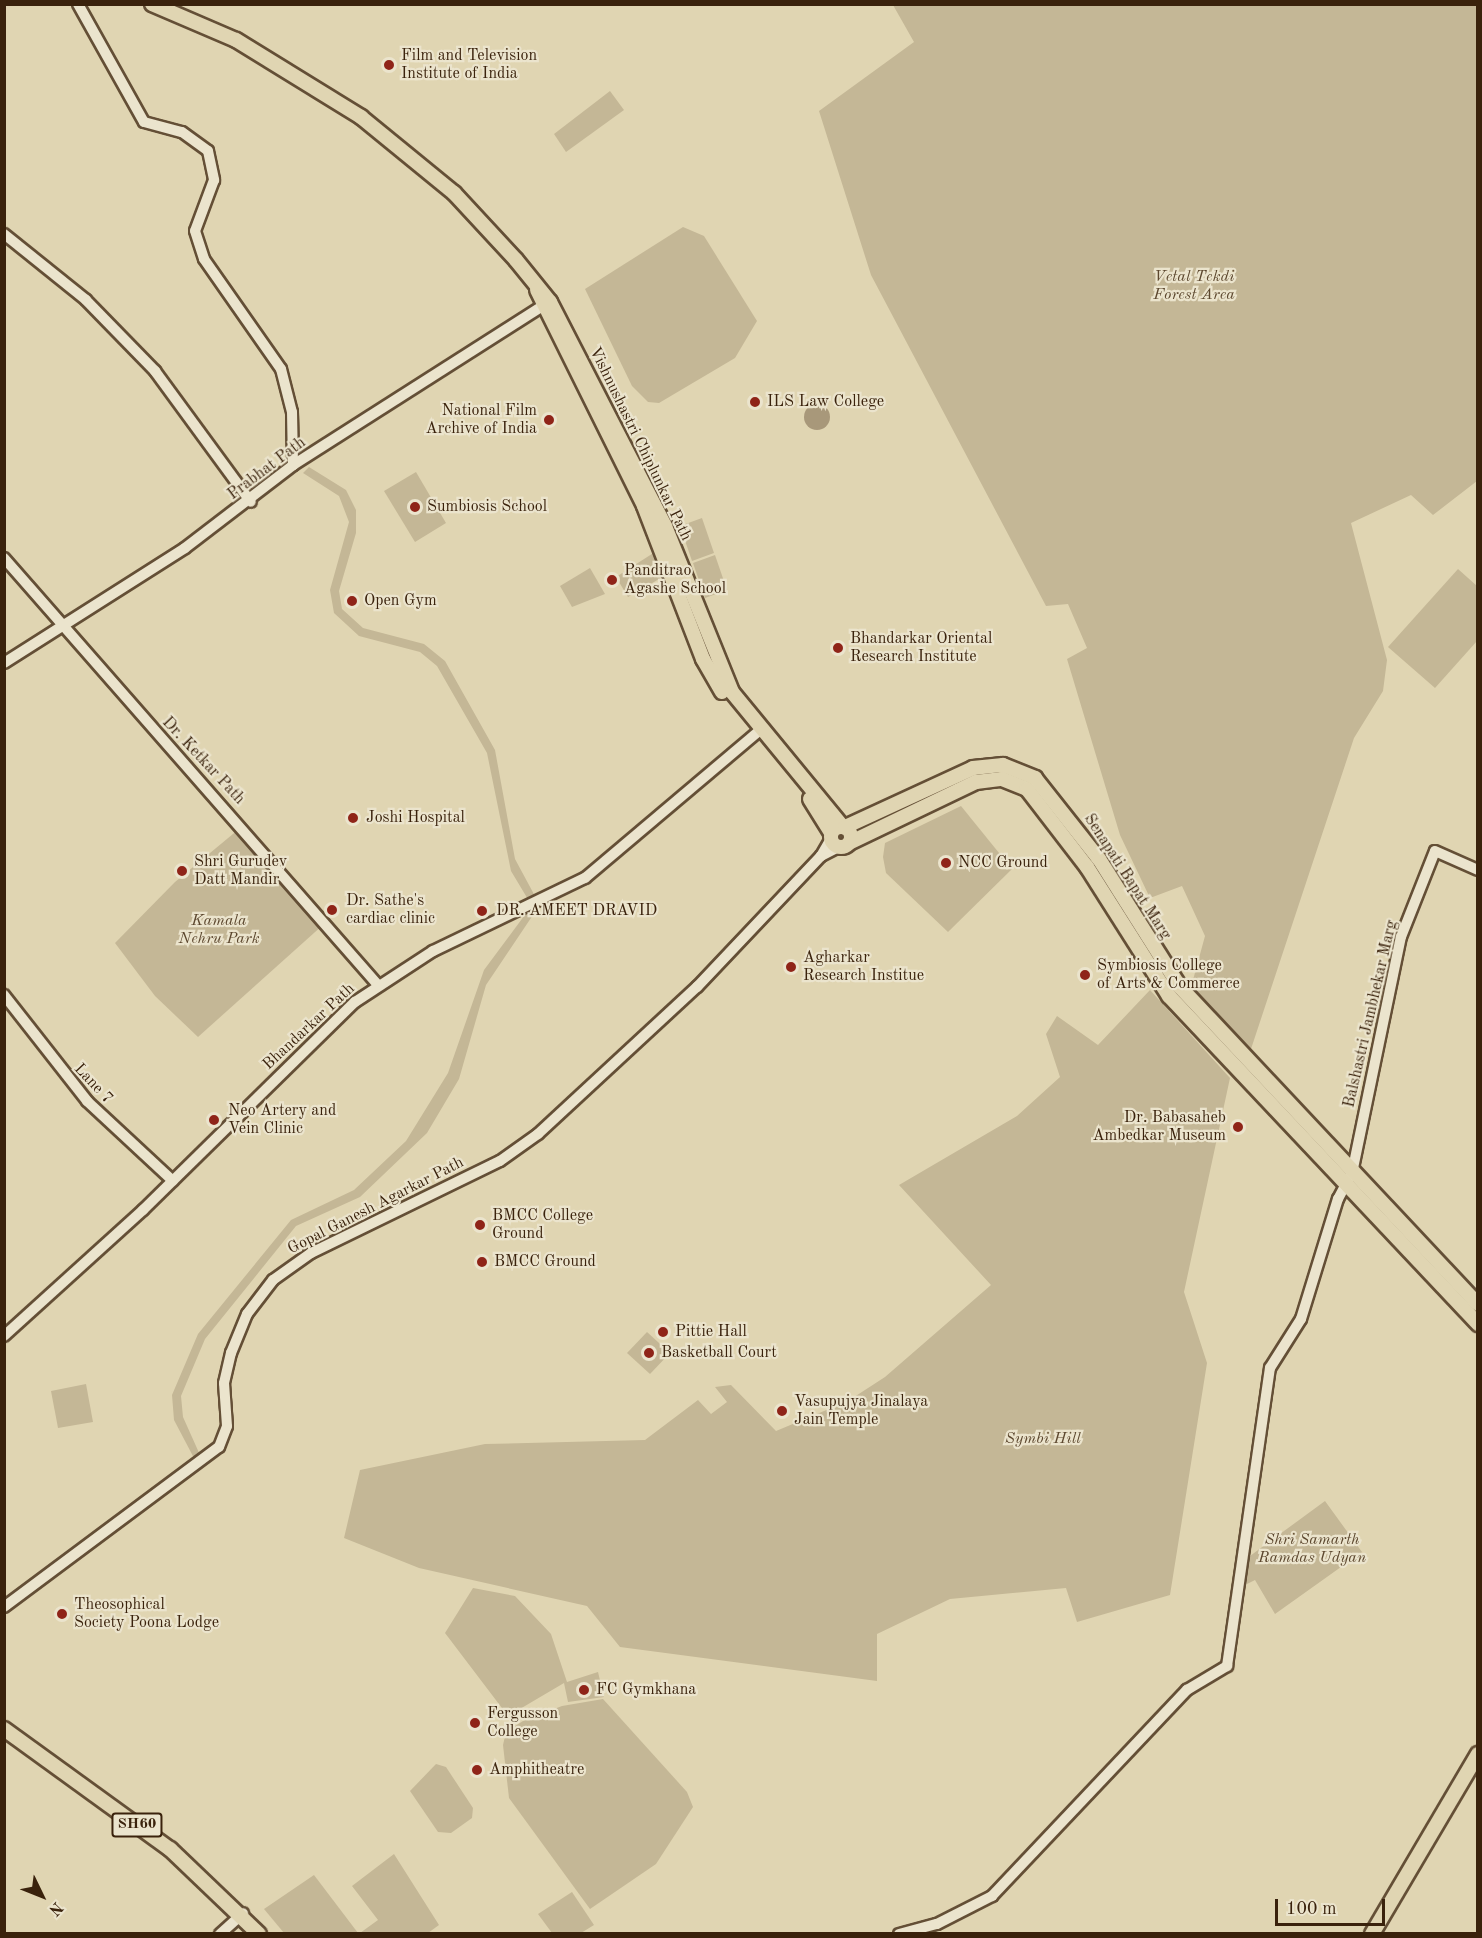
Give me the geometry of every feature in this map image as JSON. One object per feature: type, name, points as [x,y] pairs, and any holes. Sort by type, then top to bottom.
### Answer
[{"type":"main road","name":"Vishnushastri Chiplunkar Path","points":[[152,4],[236,40],[361,117],[464,202],[537,288],[666,526],[724,677],[757,733],[840,836]]},
{"type":"main road","name":"Senapati Bapat Marg","points":[[840,836],[973,768],[1003,765],[1035,778],[1099,859],[1170,975],[1352,1173],[1478,1304]]},
{"type":"main road","name":"Senapati Bapat Marg","points":[[840,836],[976,782],[1002,779],[1027,789],[1087,867],[1169,996],[1346,1187],[1478,1324]]},
{"type":"main road","name":"SH60","points":[[4,1729],[170,1849],[243,1913],[259,1934]]},
{"type":"main road","points":[[1372,1934],[1478,1754]]},
{"type":"street","points":[[78,4],[144,122],[182,132],[207,151],[214,180],[195,231],[204,259],[281,369],[292,412],[293,465]]},
{"type":"street","points":[[4,234],[86,300],[155,371],[251,502]]},
{"type":"street","name":"Prabhat Path","points":[[4,663],[59,625],[251,502],[293,465],[546,304]]},
{"type":"street","name":"Dr. Ketkar Path","points":[[4,558],[59,625],[378,985]]},
{"type":"street","name":"Bhandarkar Path","points":[[4,1336],[173,1181],[315,1037],[378,985],[433,951],[585,878],[757,733]]},
{"type":"street","name":"Gopal Ganesh Agarkar Path","points":[[4,1607],[219,1447],[226,1426],[224,1383],[231,1353],[247,1314],[273,1280],[311,1253],[500,1161],[538,1134],[690,994],[840,836]]},
{"type":"street","name":"Balshastri Jambhekar Marg","points":[[899,1934],[937,1924],[992,1896],[1187,1690],[1227,1666],[1270,1368],[1301,1319],[1352,1173],[1401,937],[1435,851],[1478,870]]},
{"type":"street","name":"Lane 7","points":[[4,995],[87,1101],[173,1181]]},
{"type":"street","points":[[220,1934],[243,1913]]},
{"type":"green space","name":"Vetal Tekdi Forest Area","points":[[893,5],[1477,5],[1477,481],[1433,515],[1411,495],[1351,523],[1387,660],[1383,691],[1354,738],[1249,1055],[1190,991],[1205,936],[1182,886],[1150,898],[1120,835],[1067,659],[1087,648],[1068,604],[1046,606],[871,275],[819,111],[914,42]]},
{"type":"green space","points":[[610,91],[624,110],[566,152],[554,134]]},
{"type":"green space","points":[[683,227],[704,236],[757,321],[735,358],[659,403],[648,402],[632,386],[585,289]]},
{"type":"green space","points":[[309,467],[346,490],[356,510],[356,533],[339,591],[342,609],[363,628],[424,644],[445,661],[495,750],[515,859],[536,898],[529,901],[511,871],[487,753],[437,666],[420,652],[359,636],[334,613],[330,590],[349,522],[339,496],[303,473]]},
{"type":"green space","name":"Sumbiosis School","points":[[416,472],[446,523],[415,542],[384,491]]},
{"type":"green space","points":[[702,518],[714,553],[692,561],[680,526]]},
{"type":"green space","points":[[655,552],[666,575],[628,597],[616,577]]},
{"type":"green space","points":[[715,555],[727,590],[705,598],[693,563]]},
{"type":"green space","points":[[590,568],[605,594],[572,607],[560,586]]},
{"type":"green space","points":[[1458,569],[1477,586],[1477,641],[1435,688],[1388,647]]},
{"type":"green space","name":"NCC Ground","points":[[961,806],[1012,869],[948,932],[886,873],[883,857],[885,843]]},
{"type":"green space","name":"Kamala Nehru Park","points":[[239,829],[324,924],[198,1037],[155,996],[115,943],[175,882]]},
{"type":"green space","points":[[539,906],[486,985],[459,1079],[427,1133],[360,1197],[296,1226],[205,1339],[181,1396],[183,1417],[200,1455],[195,1460],[174,1420],[172,1395],[198,1334],[291,1220],[354,1190],[406,1141],[448,1073],[484,970],[527,912]]},
{"type":"green space","name":"Symbi Hill","points":[[1150,990],[1230,1078],[1184,1292],[1207,1363],[1170,1595],[1077,1622],[1066,1588],[950,1599],[877,1634],[877,1681],[620,1647],[587,1606],[419,1568],[344,1538],[360,1470],[485,1444],[645,1440],[698,1400],[711,1414],[727,1402],[715,1387],[731,1385],[776,1431],[848,1401],[885,1377],[991,1285],[899,1185],[1017,1116],[1060,1077],[1046,1034],[1057,1016],[1098,1045]]},
{"type":"green space","name":"Basketball Court","points":[[647,1332],[670,1353],[650,1374],[627,1353]]},
{"type":"green space","points":[[86,1384],[93,1422],[58,1428],[51,1391]]},
{"type":"green space","name":"Shri Samarth Ramdas Udyan","points":[[1325,1501],[1362,1552],[1275,1614],[1255,1580],[1245,1585],[1250,1556]]},
{"type":"green space","points":[[473,1588],[515,1596],[551,1634],[567,1682],[598,1672],[604,1697],[568,1702],[564,1683],[508,1716],[445,1633]]},
{"type":"green space","points":[[603,1699],[687,1792],[693,1807],[656,1864],[590,1909],[509,1798],[503,1745],[506,1732],[523,1721],[562,1706]]},
{"type":"green space","points":[[436,1764],[446,1767],[473,1808],[472,1818],[451,1833],[438,1832],[410,1791]]},
{"type":"green space","points":[[394,1854],[439,1925],[428,1933],[360,1933],[378,1920],[352,1886]]},
{"type":"green space","points":[[314,1875],[358,1933],[284,1933],[264,1909]]},
{"type":"green space","points":[[572,1892],[594,1925],[581,1933],[552,1933],[538,1914]]},
{"type":"shaded area","points":[[817,404],[826,408],[830,417],[826,426],[817,430],[808,426],[804,417],[808,408]]},
{"type":"place","name":"Film and Television Institute of India","points":[[389,65]]},
{"type":"place","name":"ILS Law College","points":[[755,402]]},
{"type":"place","name":"National Film Archive of India","points":[[549,420]]},
{"type":"place","name":"Sumbiosis School","points":[[415,507]]},
{"type":"place","name":"Panditrao Agashe School","points":[[612,580]]},
{"type":"place","name":"Open Gym","points":[[352,601]]},
{"type":"place","name":"Bhandarkar Oriental Research Institute","points":[[838,648]]},
{"type":"place","name":"Joshi Hospital","points":[[353,818]]},
{"type":"place","name":"NCC Ground","points":[[946,863]]},
{"type":"place","name":"Shri Gurudev Datt Mandir","points":[[182,871]]},
{"type":"place","name":"Dr. Sathe's cardiac clinic","points":[[332,910]]},
{"type":"place","name":"DR. AMEET DRAVID","points":[[482,911]]},
{"type":"place","name":"Agharkar Research Institue","points":[[791,967]]},
{"type":"place","name":"Symbiosis College of Arts & Commerce","points":[[1085,975]]},
{"type":"place","name":"Neo Artery and Vein Clinic","points":[[214,1120]]},
{"type":"place","name":"Dr. Babasaheb Ambedkar Museum","points":[[1238,1127]]},
{"type":"place","name":"BMCC College Ground","points":[[480,1225]]},
{"type":"place","name":"BMCC Ground","points":[[482,1262]]},
{"type":"place","name":"Pittie Hall","points":[[663,1332]]},
{"type":"place","name":"Basketball Court","points":[[649,1353]]},
{"type":"place","name":"Vasupujya Jinalaya Jain Temple","points":[[782,1411]]},
{"type":"place","name":"Theosophical Society Poona Lodge","points":[[62,1614]]},
{"type":"place","name":"FC Gymkhana","points":[[584,1690]]},
{"type":"place","name":"Fergusson College","points":[[475,1723]]},
{"type":"place","name":"Amphitheatre","points":[[477,1770]]}]
